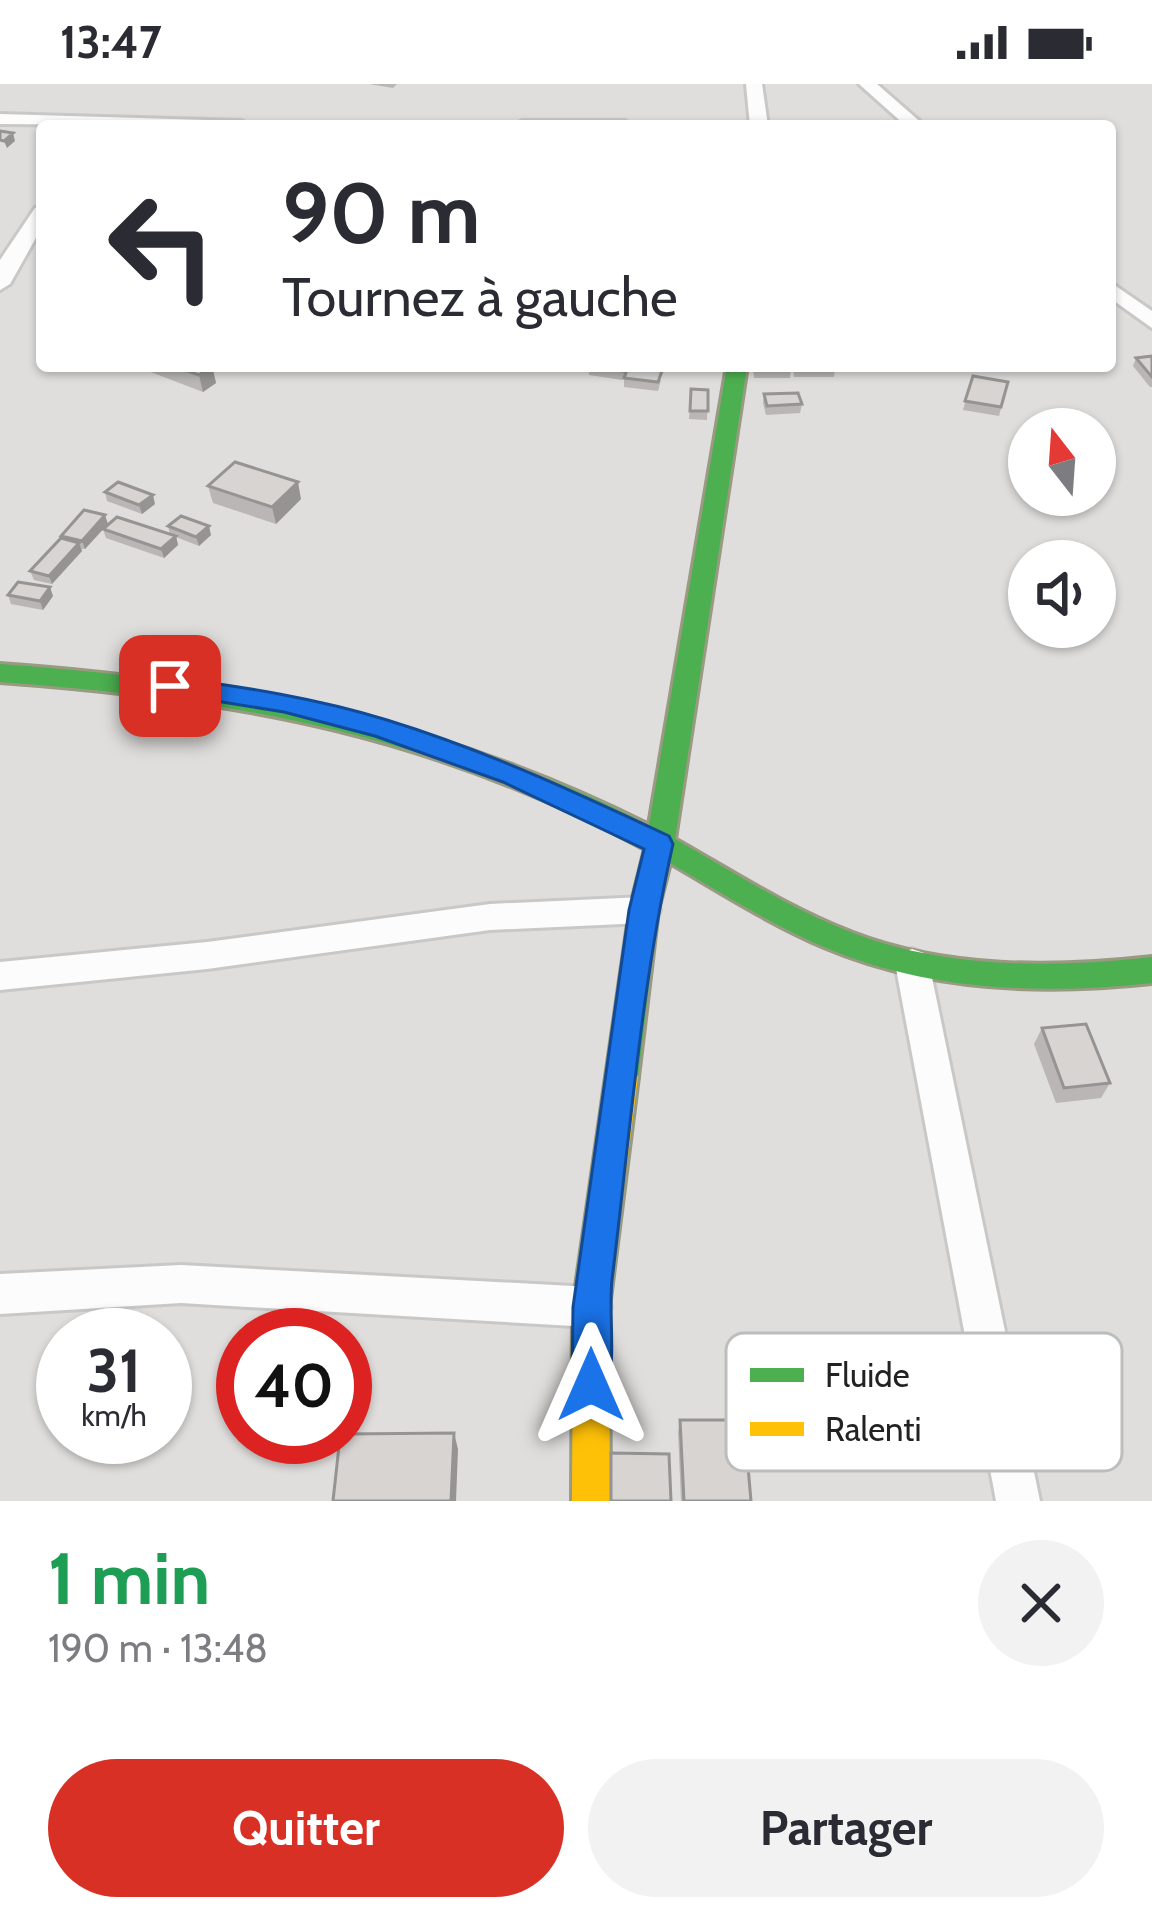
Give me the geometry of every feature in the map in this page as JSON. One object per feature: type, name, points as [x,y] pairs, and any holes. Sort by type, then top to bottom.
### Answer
[{"type":"street","points":[[754,84],[758,120]]},
{"type":"street","points":[[867,84],[909,120]]},
{"type":"street","points":[[0,118],[40,120]]},
{"type":"street","points":[[0,284],[5,268],[36,221]]},
{"type":"street","points":[[1116,293],[1152,322]]},
{"type":"street","points":[[591,1501],[591,1307],[644,910],[659,844],[736,372]]},
{"type":"street","points":[[0,673],[131,680],[284,703],[343,718],[513,775],[659,844],[786,918],[912,962],[1116,975],[1152,970]]},
{"type":"street","points":[[0,976],[236,952],[488,916],[575,908],[644,910]]},
{"type":"street","points":[[912,962],[985,1333]]},
{"type":"street","points":[[0,1294],[181,1284],[591,1307]]},
{"type":"street","points":[[1012,1471],[1018,1501]]},
{"type":"shaded area","points":[[0,84],[1152,84],[1152,1501],[0,1501]]},
{"type":"building","points":[[1152,356],[1152,377],[1136,358]]},
{"type":"building","points":[[626,372],[662,372],[658,382],[624,378]]},
{"type":"building","points":[[973,376],[1008,382],[1001,407],[965,401]]},
{"type":"building","points":[[691,389],[708,390],[708,411],[690,411]]},
{"type":"building","points":[[798,393],[802,404],[767,406],[764,394]]},
{"type":"building","points":[[235,462],[298,482],[272,507],[208,486]]},
{"type":"building","points":[[118,482],[153,495],[139,505],[105,492]]},
{"type":"building","points":[[84,510],[105,515],[82,541],[61,536]]},
{"type":"building","points":[[181,516],[209,526],[196,537],[168,526]]},
{"type":"building","points":[[117,517],[176,536],[161,549],[103,529]]},
{"type":"building","points":[[61,538],[79,543],[49,576],[30,571]]},
{"type":"building","points":[[18,582],[50,587],[40,601],[8,595]]},
{"type":"building","points":[[1086,1024],[1110,1083],[1064,1088],[1042,1028]]},
{"type":"building","points":[[680,1420],[726,1420],[726,1471],[748,1471],[751,1501],[684,1501]]},
{"type":"building","points":[[454,1433],[451,1501],[333,1501],[337,1464],[372,1464],[372,1434]]},
{"type":"building","points":[[611,1453],[669,1454],[671,1501],[611,1501]]},
{"type":"traffic: fast","points":[[622,1077],[644,910],[660,844],[736,372]]},
{"type":"traffic: fast","points":[[0,673],[230,697],[400,735],[586,807],[811,929],[897,959],[1007,975],[1152,970]]},
{"type":"traffic: slow","points":[[591,1501],[591,1307],[622,1077]]},
{"type":"route","points":[[170,686],[284,703],[381,728],[513,775],[659,844],[644,910],[591,1307],[591,1385]]}]
